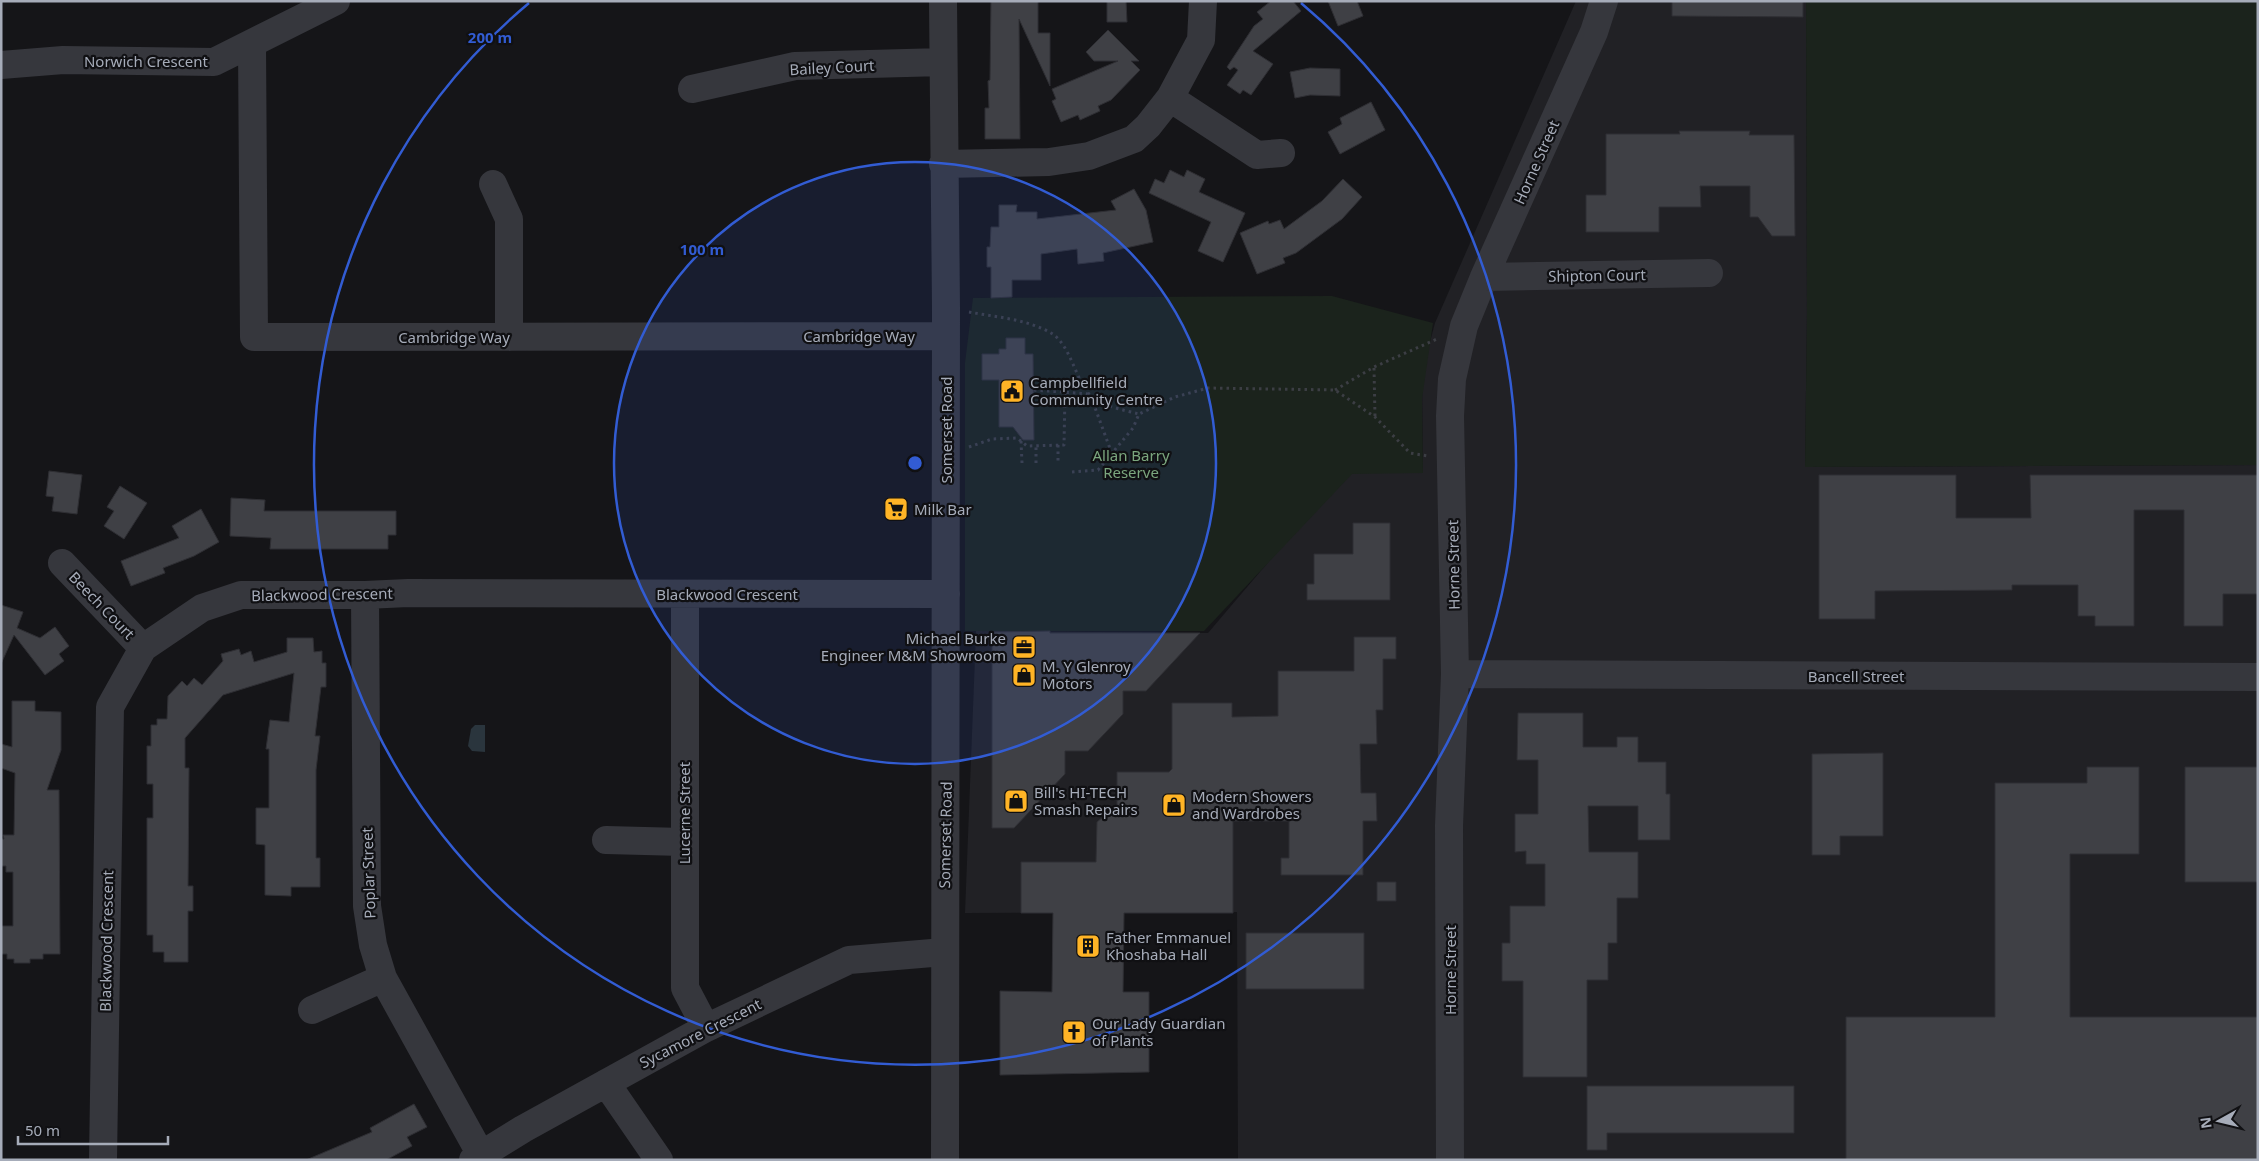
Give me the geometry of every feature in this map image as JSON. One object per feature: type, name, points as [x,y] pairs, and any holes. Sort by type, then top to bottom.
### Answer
[{"type":"street","name":"Norwich Crescent","points":[[1,65],[63,60],[214,62],[252,45],[336,1]]},
{"type":"street","name":"Somerset Road","points":[[943,1],[943,164],[946,308],[945,1160]]},
{"type":"street","points":[[943,164],[1048,162],[1088,156],[1134,138],[1148,126],[1170,98],[1200,40],[1203,1]]},
{"type":"street","name":"Horne Street","points":[[1450,1160],[1449,826],[1455,674],[1451,460],[1452,379],[1464,326],[1484,277],[1590,41],[1604,1]]},
{"type":"street","name":"Cambridge Way","points":[[252,45],[254,337],[946,336]]},
{"type":"street","name":"Bailey Court","points":[[692,89],[795,66],[943,62]]},
{"type":"street","points":[[1170,98],[1257,156],[1281,153]]},
{"type":"street","points":[[493,184],[508,219],[509,337]]},
{"type":"street","name":"Shipton Court","points":[[1484,277],[1710,273]]},
{"type":"street","name":"Beech Court","points":[[62,563],[143,648]]},
{"type":"street","name":"Blackwood Crescent","points":[[103,1160],[110,707],[143,648],[202,608],[241,595],[408,593],[946,594]]},
{"type":"street","name":"Lucerne Street","points":[[684,594],[683,842],[685,988],[706,1028]]},
{"type":"street","name":"Poplar Street","points":[[365,595],[366,906],[373,945],[383,978],[477,1157]]},
{"type":"street","name":"Bancell Street","points":[[1455,674],[2258,676]]},
{"type":"street","points":[[606,840],[683,842]]},
{"type":"street","name":"Sycamore Crescent","points":[[477,1157],[706,1028],[849,960],[944,952]]},
{"type":"street","points":[[312,1010],[383,978]]},
{"type":"street","points":[[606,1083],[660,1160]]},
{"type":"path","points":[[946,308],[1023,323],[1052,333],[1067,352],[1090,394],[1112,454]]},
{"type":"path","points":[[1034,390],[1090,394],[1112,406],[1139,414],[1175,397],[1208,388],[1335,390],[1374,367],[1464,326]]},
{"type":"path","points":[[1374,367],[1375,417]]},
{"type":"path","points":[[1335,390],[1375,417],[1410,453],[1451,460]]},
{"type":"path","points":[[946,449],[962,449],[992,439],[1017,438],[1027,446],[1064,444],[1065,392]]},
{"type":"path","points":[[1072,472],[1098,470],[1134,428],[1139,414]]},
{"type":"path","points":[[1021,441],[1022,463]]},
{"type":"path","points":[[1036,445],[1036,463]]},
{"type":"path","points":[[1058,445],[1058,463]]},
{"type":"shaded area","points":[[1576,1],[1806,1],[1807,314],[1805,467],[2258,465],[2258,1160],[1238,1160],[1237,912],[965,913],[976,631],[1208,633],[1350,466],[1423,472],[1422,384],[1426,357],[1435,323]]},
{"type":"shaded area","points":[[475,725],[485,725],[485,752],[472,751],[468,746],[471,729]]},
{"type":"green space","points":[[1806,1],[2258,1],[2258,465],[1805,467],[1807,314]]},
{"type":"green space","name":"Allan Barry Reserve","points":[[1332,296],[1433,323],[1422,399],[1423,473],[1352,474],[1204,631],[965,631],[965,363],[973,298]]},
{"type":"building","points":[[991,1],[1038,1],[1038,33],[1050,33],[1050,86],[1019,19],[1020,139],[985,139],[985,108],[989,108],[988,81],[990,80]]},
{"type":"building","points":[[1107,1],[1126,1],[1127,22],[1107,22]]},
{"type":"building","points":[[1271,1],[1293,1],[1301,11],[1253,51],[1273,64],[1251,95],[1243,90],[1240,94],[1227,85],[1238,70],[1234,67],[1230,70],[1227,67],[1254,26],[1263,19],[1257,12]]},
{"type":"building","points":[[1328,1],[1357,1],[1363,16],[1338,26]]},
{"type":"building","points":[[1672,1],[1803,1],[1803,17],[1672,16]]},
{"type":"building","points":[[1108,30],[1139,61],[1131,61],[1140,70],[1111,100],[1098,106],[1100,111],[1080,120],[1078,115],[1061,122],[1052,101],[1056,99],[1052,89],[1118,61],[1094,61],[1086,52]]},
{"type":"building","points":[[1310,68],[1340,69],[1340,96],[1310,95],[1295,98],[1290,72]]},
{"type":"building","points":[[1371,102],[1385,130],[1340,154],[1328,132],[1342,124],[1340,118]]},
{"type":"building","points":[[1679,131],[1750,131],[1749,135],[1794,135],[1795,236],[1772,236],[1758,217],[1750,217],[1750,186],[1700,186],[1701,207],[1659,207],[1659,232],[1586,232],[1586,195],[1606,195],[1606,134],[1680,134]]},
{"type":"building","points":[[1170,170],[1184,177],[1187,170],[1205,179],[1199,192],[1245,213],[1223,262],[1198,251],[1211,222],[1149,193],[1155,179],[1164,183]]},
{"type":"building","points":[[1343,179],[1362,197],[1342,219],[1296,253],[1283,258],[1285,263],[1257,274],[1240,233],[1268,221],[1269,224],[1280,220],[1284,229],[1322,201]]},
{"type":"building","points":[[1134,189],[1146,210],[1153,242],[1103,253],[1104,261],[1078,264],[1077,249],[1041,254],[1041,280],[1012,280],[1012,297],[991,298],[991,267],[987,267],[987,247],[990,247],[991,227],[999,227],[999,205],[1017,205],[1016,212],[1037,212],[1037,219],[1116,210],[1111,201]]},
{"type":"building","name":"Campbellfield Community Centre","points":[[1006,338],[1025,338],[1025,354],[1033,354],[1034,440],[1023,440],[1013,427],[999,427],[999,380],[982,380],[982,354],[999,354],[999,349],[1006,349]]},
{"type":"building","points":[[49,471],[82,475],[77,514],[52,511],[54,497],[46,496]]},
{"type":"building","points":[[1819,475],[1956,475],[1956,518],[2031,518],[2030,475],[2258,475],[2258,594],[2223,594],[2223,626],[2184,626],[2184,510],[2134,510],[2134,626],[2095,626],[2095,616],[2078,616],[2078,585],[2012,585],[2012,590],[1875,591],[1875,619],[1819,619]]},
{"type":"building","points":[[120,486],[147,503],[124,539],[104,526],[114,511],[107,507]]},
{"type":"building","points":[[231,498],[265,500],[264,511],[396,511],[396,535],[388,535],[388,549],[270,549],[271,538],[230,536]]},
{"type":"building","points":[[201,509],[219,542],[194,556],[163,568],[165,573],[131,586],[121,561],[179,538],[172,526]]},
{"type":"building","points":[[1353,523],[1390,523],[1390,600],[1307,600],[1307,584],[1314,584],[1314,554],[1353,554]]},
{"type":"building","points":[[1,605],[23,612],[17,628],[40,638],[55,627],[69,646],[59,654],[64,661],[45,675],[14,635],[1,664]]},
{"type":"building","points":[[1050,631],[1050,633],[1200,633],[1146,691],[1123,691],[1123,714],[1088,751],[1065,751],[1065,774],[1014,828],[992,828],[992,632]]},
{"type":"building","points":[[1354,637],[1396,637],[1396,659],[1383,659],[1383,710],[1376,710],[1377,744],[1360,744],[1361,793],[1376,793],[1377,821],[1363,821],[1363,875],[1281,875],[1281,858],[1289,858],[1289,821],[1233,821],[1233,913],[1124,913],[1123,992],[1149,992],[1149,1072],[1000,1075],[1000,991],[1052,992],[1053,913],[1021,913],[1021,862],[1096,862],[1097,822],[1117,805],[1117,772],[1169,772],[1172,769],[1172,703],[1232,703],[1232,717],[1278,716],[1278,671],[1354,671]]},
{"type":"building","points":[[287,638],[313,638],[314,652],[322,651],[322,663],[326,663],[326,687],[321,687],[315,736],[320,736],[316,770],[316,858],[320,858],[320,887],[291,887],[291,896],[265,895],[265,845],[256,844],[256,808],[269,808],[269,749],[266,749],[270,720],[289,722],[294,673],[223,695],[185,738],[185,768],[189,768],[188,886],[193,886],[193,911],[188,911],[188,962],[164,962],[164,952],[153,952],[153,935],[147,935],[147,818],[153,818],[153,784],[147,784],[147,746],[151,746],[151,725],[157,725],[157,719],[167,719],[168,696],[182,681],[187,686],[194,678],[202,685],[223,661],[221,654],[239,649],[241,655],[251,651],[254,662],[287,652]]},
{"type":"building","points":[[12,701],[35,701],[35,711],[61,712],[61,750],[47,790],[59,790],[60,954],[43,954],[43,959],[30,959],[30,963],[14,963],[14,959],[7,959],[7,954],[1,954],[1,926],[13,926],[13,872],[6,872],[6,866],[1,866],[1,839],[4,839],[3,835],[14,835],[15,773],[1,768],[1,744],[12,747]]},
{"type":"building","points":[[1518,713],[1583,713],[1583,747],[1617,747],[1617,737],[1638,737],[1638,762],[1666,762],[1666,794],[1670,794],[1670,840],[1638,840],[1638,806],[1588,806],[1589,852],[1638,852],[1638,898],[1617,898],[1617,943],[1608,943],[1608,980],[1587,980],[1587,1077],[1523,1077],[1523,981],[1502,981],[1502,943],[1510,943],[1510,906],[1545,906],[1545,864],[1526,864],[1526,851],[1515,852],[1515,814],[1538,814],[1538,760],[1517,760]]},
{"type":"building","points":[[1883,753],[1883,836],[1840,836],[1840,855],[1812,855],[1812,754]]},
{"type":"building","points":[[2087,767],[2139,767],[2139,854],[2070,854],[2070,1017],[2258,1017],[2258,1160],[1846,1160],[1846,1017],[1995,1017],[1995,783],[2087,783]]},
{"type":"building","points":[[2185,767],[2258,767],[2258,882],[2185,882]]},
{"type":"building","points":[[1377,882],[1396,882],[1396,901],[1377,901]]},
{"type":"building","points":[[1246,933],[1364,933],[1364,989],[1246,989]]},
{"type":"building","points":[[1587,1086],[1794,1086],[1794,1133],[1607,1133],[1607,1150],[1587,1150]]},
{"type":"building","points":[[414,1104],[427,1127],[407,1137],[412,1146],[386,1160],[306,1160],[372,1132],[370,1128]]},
{"type":"place","name":"Campbellfield Community Centre","points":[[1012,391]]},
{"type":"place","name":"Milk Bar","points":[[896,509]]},
{"type":"place","name":"Michael Burke Engineer M&M Showroom","points":[[1024,647]]},
{"type":"place","name":"M. Y Glenroy Motors","points":[[1024,675]]},
{"type":"place","name":"Bill's HI-TECH Smash Repairs","points":[[1016,801]]},
{"type":"place","name":"Modern Showers and Wardrobes","points":[[1174,805]]},
{"type":"place","name":"Father Emmanuel Khoshaba Hall","points":[[1088,946]]},
{"type":"place","name":"Our Lady Guardian of Plants","points":[[1074,1032]]}]
